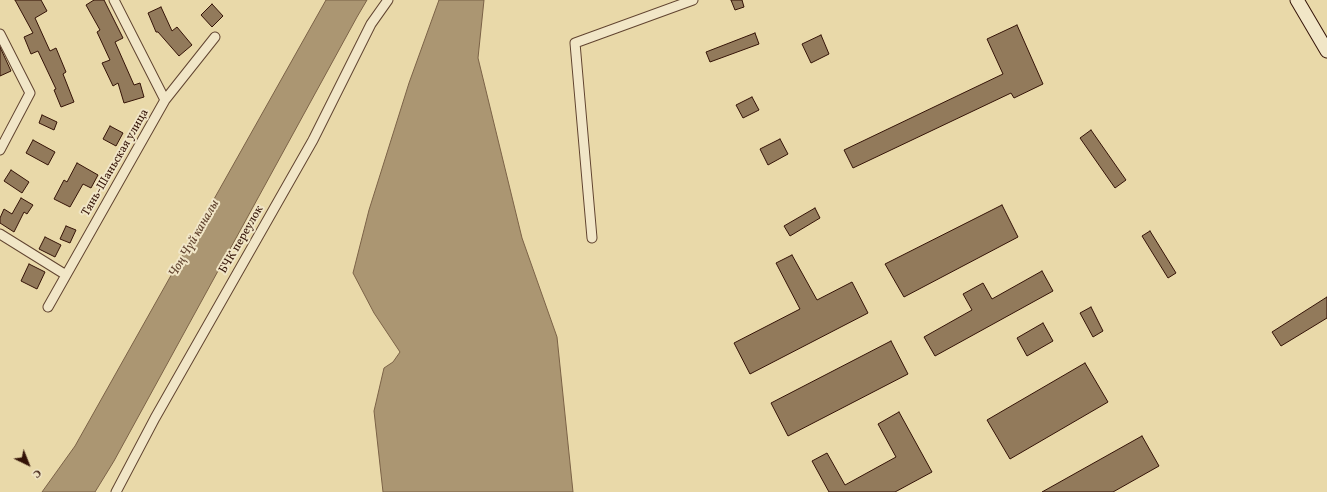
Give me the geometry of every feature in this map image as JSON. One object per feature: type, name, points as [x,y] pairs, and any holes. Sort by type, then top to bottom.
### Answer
[{"type":"main road","points":[[1298,0],[1327,51]]},
{"type":"street","points":[[114,0],[165,100]]},
{"type":"street","name":"БЧК переулок","points":[[117,492],[159,411],[313,140],[371,24],[388,0]]},
{"type":"street","points":[[592,238],[575,43],[693,0]]},
{"type":"street","points":[[0,34],[30,93],[0,150]]},
{"type":"street","name":"Тянь-Шаньская улица","points":[[48,307],[165,100],[215,37]]},
{"type":"street","points":[[0,234],[66,275]]},
{"type":"water","name":"Чоң Чүй каналы","points":[[326,0],[367,0],[114,461],[95,492],[42,492],[75,446]]},
{"type":"water","points":[[439,0],[484,0],[478,58],[522,238],[557,337],[573,492],[383,492],[374,411],[384,368],[393,362],[400,352],[374,313],[353,273],[369,210],[409,83]]},
{"type":"building","points":[[15,0],[41,0],[47,11],[35,18],[50,51],[56,48],[66,72],[63,74],[74,102],[61,107],[54,90],[56,89],[38,51],[31,54],[24,37],[33,33]]},
{"type":"building","points":[[94,0],[104,0],[123,38],[115,42],[134,85],[140,83],[144,97],[124,103],[118,83],[113,86],[102,63],[110,60],[97,32],[100,30],[86,5]]},
{"type":"building","points":[[731,0],[742,0],[744,7],[735,10]]},
{"type":"building","points":[[212,4],[223,16],[212,27],[201,15]]},
{"type":"building","points":[[161,7],[172,31],[177,27],[192,45],[179,56],[158,32],[156,32],[148,13]]},
{"type":"building","points":[[1017,25],[1043,84],[1014,98],[1011,93],[853,168],[844,150],[1003,74],[987,39]]},
{"type":"building","points":[[755,33],[759,44],[710,62],[706,52]]},
{"type":"building","points":[[821,35],[829,54],[811,63],[802,44]]},
{"type":"building","points":[[0,47],[11,71],[0,76]]},
{"type":"building","points":[[752,97],[759,110],[743,118],[736,105]]},
{"type":"building","points":[[42,115],[57,122],[54,130],[39,123]]},
{"type":"building","points":[[110,126],[123,133],[116,146],[103,139]]},
{"type":"building","points":[[1091,130],[1126,180],[1115,188],[1080,138]]},
{"type":"building","points":[[780,139],[788,154],[768,165],[760,149]]},
{"type":"building","points":[[33,140],[55,152],[48,165],[26,153]]},
{"type":"building","points":[[77,163],[98,175],[91,188],[83,184],[70,207],[54,199],[64,180],[67,182]]},
{"type":"building","points":[[11,170],[29,182],[22,193],[4,181]]},
{"type":"building","points":[[21,198],[33,205],[27,214],[24,212],[14,232],[0,223],[0,218],[4,209],[12,214]]},
{"type":"building","points":[[1002,205],[1018,237],[904,297],[885,264]]},
{"type":"building","points":[[815,208],[820,218],[790,236],[784,226]]},
{"type":"building","points":[[66,226],[76,230],[70,243],[60,239]]},
{"type":"building","points":[[1150,231],[1176,273],[1168,278],[1142,236]]},
{"type":"building","points":[[45,237],[61,245],[55,257],[39,249]]},
{"type":"building","points":[[792,255],[817,300],[852,282],[868,313],[750,374],[734,343],[800,309],[776,263]]},
{"type":"building","points":[[29,264],[45,272],[37,289],[21,281]]},
{"type":"building","points":[[1042,271],[1053,291],[935,356],[924,337],[972,310],[963,294],[983,283],[992,299]]},
{"type":"building","points":[[1327,297],[1327,318],[1281,346],[1272,332]]},
{"type":"building","points":[[1091,307],[1103,331],[1093,337],[1080,313]]},
{"type":"building","points":[[1043,323],[1053,341],[1027,356],[1017,338]]},
{"type":"building","points":[[891,341],[908,374],[788,436],[771,403]]},
{"type":"building","points":[[1085,363],[1108,402],[1010,459],[987,420]]},
{"type":"building","points":[[899,412],[932,472],[895,492],[829,492],[812,461],[827,453],[845,485],[896,457],[878,424]]},
{"type":"building","points":[[1142,436],[1159,466],[1113,492],[1042,492]]}]
